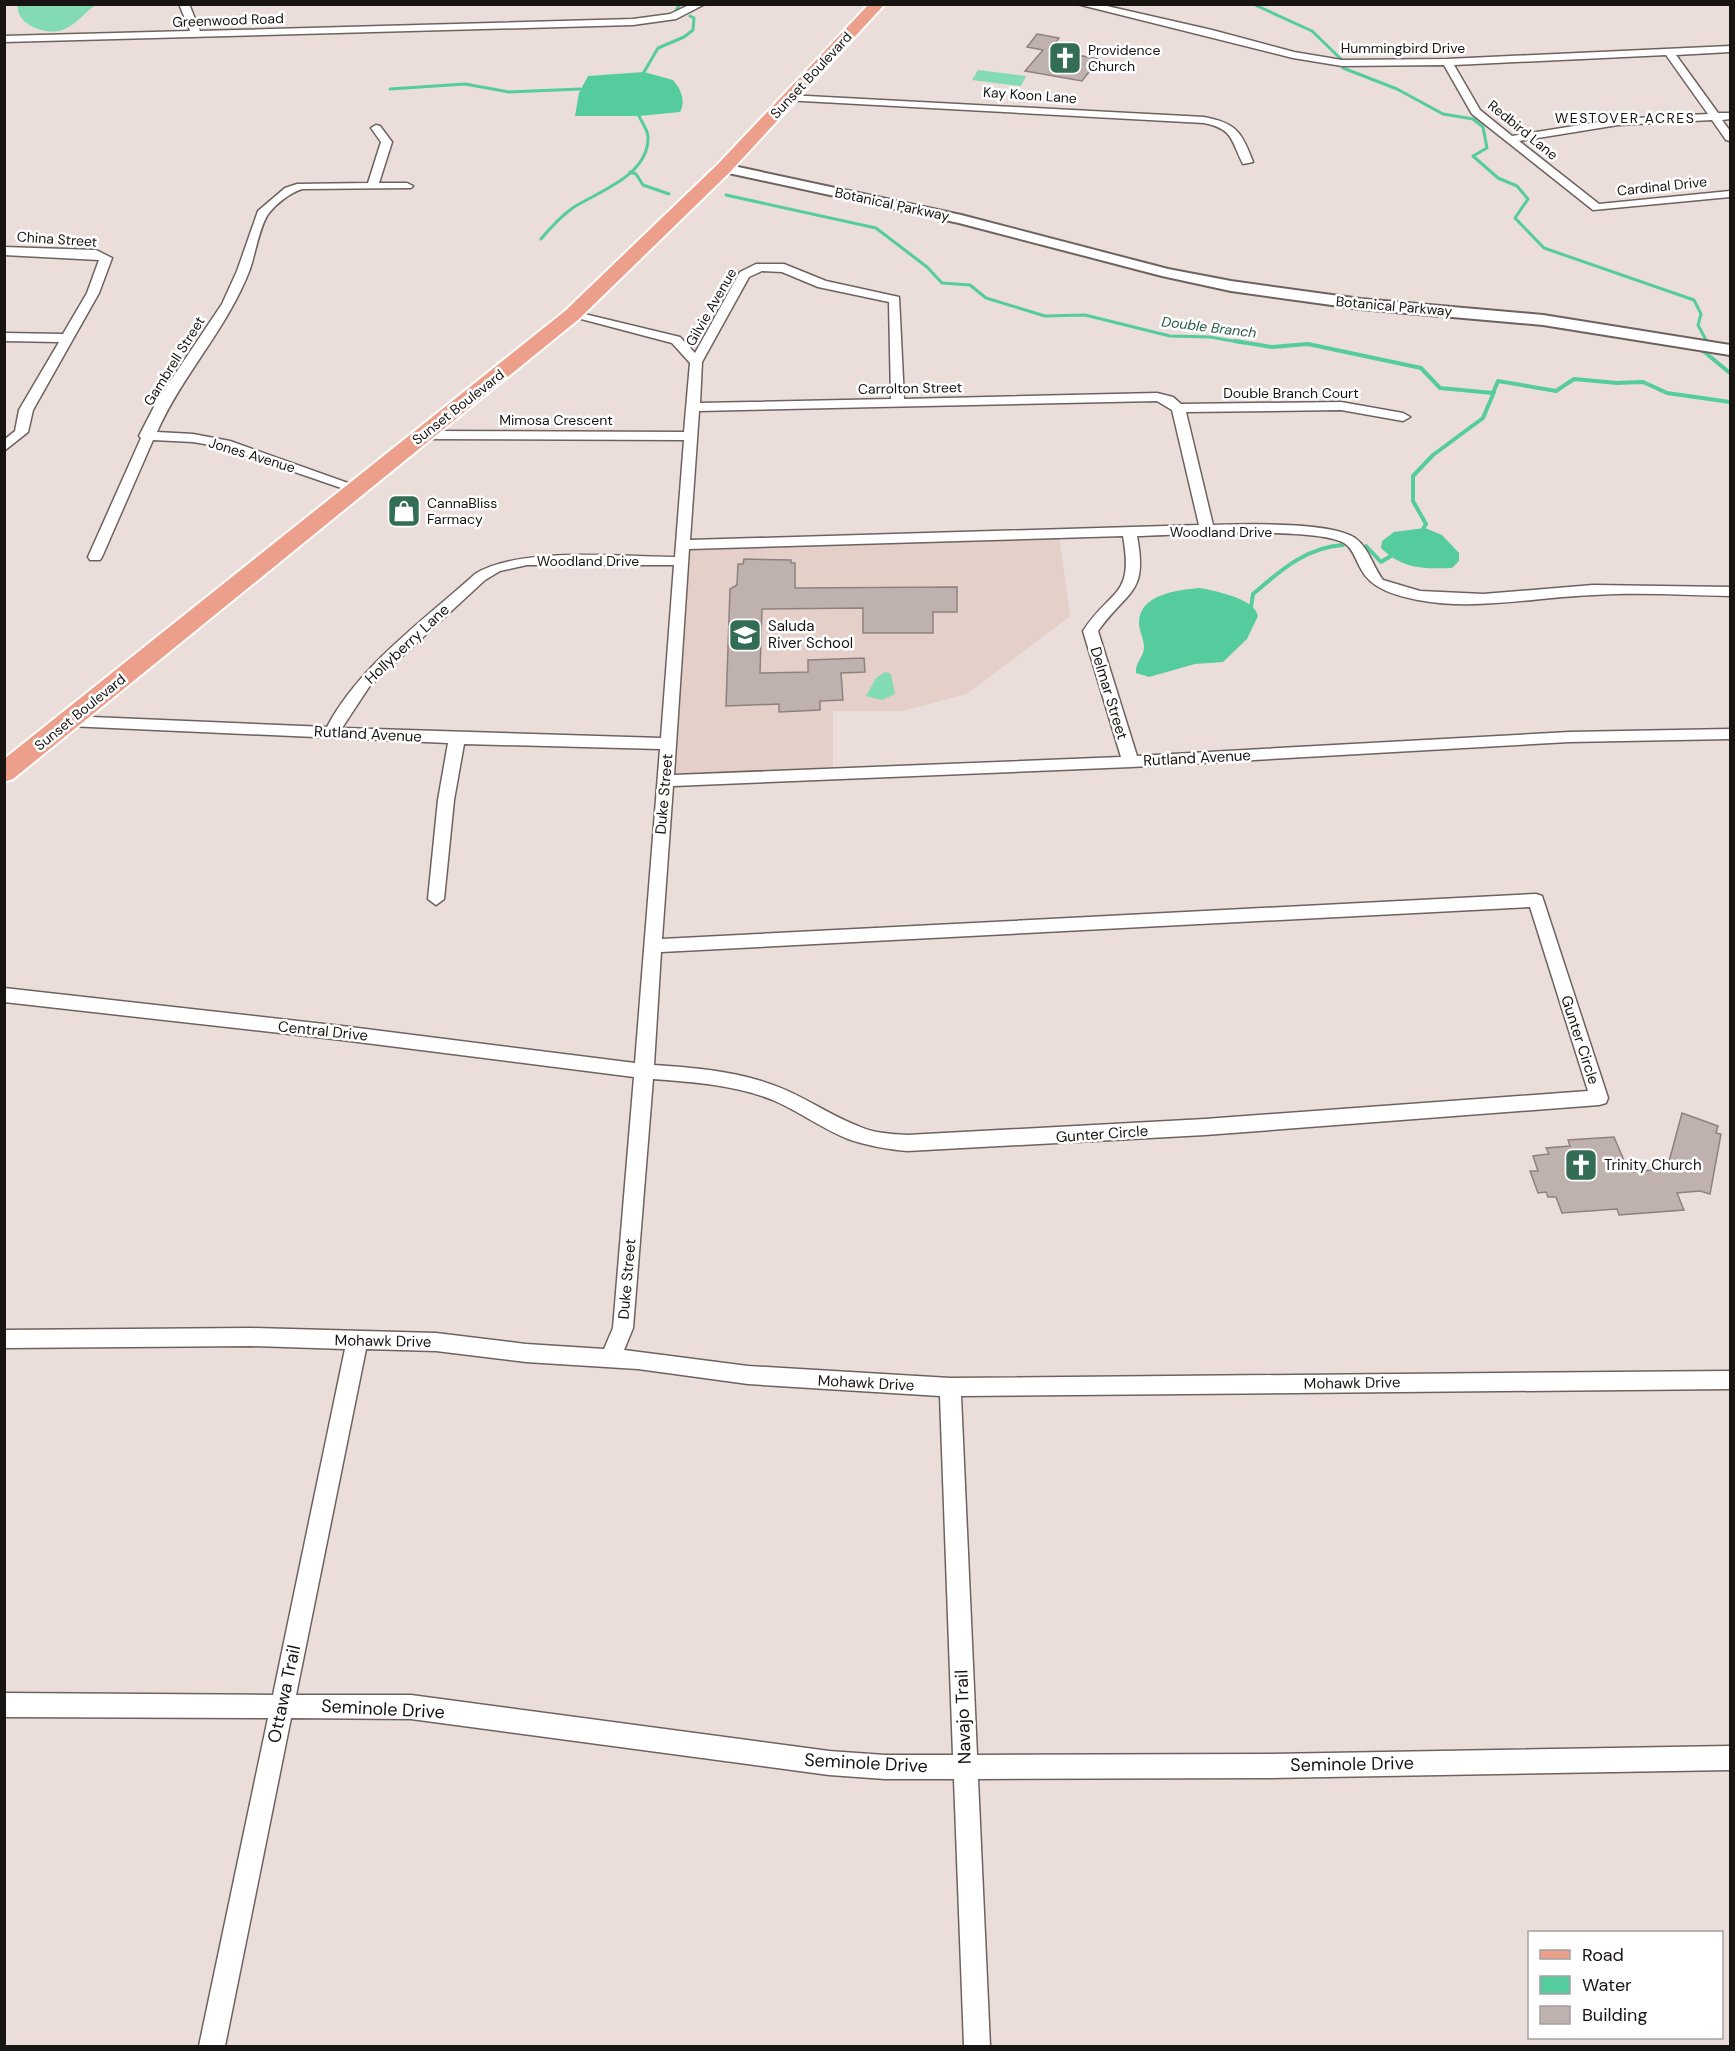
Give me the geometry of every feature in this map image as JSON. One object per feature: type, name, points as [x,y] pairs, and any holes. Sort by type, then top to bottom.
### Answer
[{"type":"main road","name":"Sunset Boulevard","points":[[4,773],[572,315],[727,165],[878,4]]},
{"type":"street","points":[[184,4],[196,34]]},
{"type":"street","name":"Greenwood Road","points":[[4,39],[633,22],[672,17],[700,4]]},
{"type":"street","name":"Hummingbird Drive","points":[[1082,4],[1317,59],[1357,64],[1731,49]]},
{"type":"street","points":[[1669,52],[1731,138]]},
{"type":"street","name":"Redbird Lane","points":[[1447,62],[1476,112],[1597,208]]},
{"type":"street","name":"Kay Koon Lane","points":[[788,98],[1204,120],[1222,124],[1234,131],[1247,162]]},
{"type":"street","points":[[1511,139],[1618,122],[1731,116]]},
{"type":"street","points":[[376,128],[387,142],[372,186],[407,186]]},
{"type":"street","name":"Botanical Parkway","points":[[727,165],[961,219],[1167,273],[1231,286],[1349,302],[1513,316],[1731,350]]},
{"type":"street","name":"Gambrell Street","points":[[94,557],[146,436],[177,379],[228,304],[243,271],[262,213],[289,190],[301,186],[372,186]]},
{"type":"street","name":"Cardinal Drive","points":[[1597,208],[1731,194]]},
{"type":"street","name":"China Street","points":[[4,250],[96,254],[106,258],[93,293],[67,338]]},
{"type":"street","name":"Gilvie Avenue","points":[[696,362],[744,275],[760,267],[784,268],[822,285],[895,300],[898,403]]},
{"type":"street","points":[[572,315],[676,340],[696,362]]},
{"type":"street","points":[[4,337],[67,338],[26,410],[21,432],[4,447]]},
{"type":"street","name":"Duke Street","points":[[609,1360],[623,1328],[696,362]]},
{"type":"street","name":"Carrolton Street","points":[[692,407],[1157,397],[1168,400],[1178,408]]},
{"type":"street","name":"Double Branch Court","points":[[1178,408],[1341,406],[1403,417]]},
{"type":"street","points":[[1178,408],[1207,520],[1206,530]]},
{"type":"street","name":"Mimosa Crescent","points":[[422,435],[690,436]]},
{"type":"street","name":"Jones Avenue","points":[[146,436],[193,438],[225,444],[355,488]]},
{"type":"street","name":"Woodland Drive","points":[[495,568],[527,561],[1206,530],[1336,534],[1358,549],[1369,572],[1378,583],[1419,596],[1483,599],[1556,595],[1593,590],[1731,591]]},
{"type":"street","name":"Delmar Street","points":[[1129,533],[1135,560],[1135,574],[1131,588],[1099,617],[1090,631],[1131,762]]},
{"type":"street","name":"Hollyberry Lane","points":[[332,732],[344,709],[364,682],[480,577],[495,568]]},
{"type":"street","name":"Rutland Avenue","points":[[68,721],[457,738],[668,744]]},
{"type":"street","name":"Rutland Avenue","points":[[664,781],[1131,762],[1569,737],[1731,734]]},
{"type":"street","points":[[436,899],[446,800],[457,738]]},
{"type":"street","name":"Gunter Circle","points":[[642,1071],[696,1075],[754,1086],[781,1096],[853,1133],[877,1140],[907,1143],[1182,1129],[1599,1098],[1536,900],[652,946]]},
{"type":"street","name":"Central Drive","points":[[4,995],[342,1033],[642,1071]]},
{"type":"street","name":"Mohawk Drive","points":[[4,1339],[251,1337],[436,1342],[609,1360],[638,1360],[802,1380],[950,1387],[1731,1380]]},
{"type":"street","name":"Ottawa Trail","points":[[212,2046],[357,1341]]},
{"type":"street","name":"Navajo Trail","points":[[950,1387],[977,2046]]},
{"type":"street","name":"Seminole Drive","points":[[4,1705],[411,1707],[829,1763],[885,1767],[1269,1766],[1731,1758]]},
{"type":"shaded area","points":[[18,4],[95,5],[69,27],[50,31],[34,28],[27,23],[19,12]]},
{"type":"shaded area","points":[[978,70],[1026,76],[1021,86],[972,80]]},
{"type":"shaded area","points":[[1059,535],[1070,616],[967,694],[902,711],[833,711],[833,774],[664,781],[683,545]]},
{"type":"shaded area","points":[[885,672],[891,674],[895,694],[882,700],[866,696],[876,678]]},
{"type":"water","points":[[644,72],[673,80],[682,95],[683,104],[680,112],[639,116],[575,116],[579,93],[588,76]]},
{"type":"water","points":[[1425,528],[1442,535],[1459,553],[1459,561],[1452,568],[1405,564],[1381,548],[1382,541],[1394,532]]},
{"type":"water","points":[[1199,588],[1243,600],[1255,610],[1258,616],[1247,639],[1223,662],[1195,664],[1149,677],[1136,673],[1144,651],[1139,623],[1145,606],[1161,595]]},
{"type":"building","name":"Providence Church","points":[[1037,34],[1059,38],[1050,50],[1099,59],[1082,81],[1025,71],[1043,50],[1027,47]]},
{"type":"building","name":"Saluda River School","points":[[744,559],[791,560],[791,563],[795,563],[795,588],[957,587],[957,612],[933,612],[933,633],[863,633],[863,608],[762,609],[760,673],[808,672],[808,660],[864,658],[865,672],[841,673],[843,700],[820,701],[820,710],[779,712],[779,704],[726,706],[730,589],[737,585],[738,564],[743,564]]},
{"type":"building","name":"Trinity Church","points":[[1682,1113],[1718,1126],[1716,1133],[1721,1134],[1710,1194],[1700,1191],[1677,1193],[1684,1210],[1619,1215],[1617,1209],[1562,1213],[1556,1197],[1548,1197],[1546,1192],[1538,1193],[1530,1171],[1538,1171],[1533,1156],[1549,1154],[1546,1148],[1570,1146],[1568,1140],[1614,1137],[1629,1172],[1667,1169]]},
{"type":"waterway","name":"Double Branch","points":[[675,12],[680,4]]},
{"type":"waterway","points":[[1253,4],[1312,31],[1342,60]]},
{"type":"waterway","name":"Double Branch","points":[[644,72],[658,48],[684,37],[693,30],[694,18],[690,16]]},
{"type":"waterway","points":[[1344,64],[1343,68],[1397,89],[1443,114],[1473,119],[1483,127],[1487,148],[1473,156],[1498,178],[1517,186],[1528,199],[1515,218],[1544,248],[1694,300],[1701,314],[1698,325],[1706,340]]},
{"type":"waterway","points":[[390,89],[465,84],[509,92],[580,89]]},
{"type":"waterway","name":"Double Branch","points":[[631,172],[641,162],[648,137],[639,116]]},
{"type":"waterway","points":[[541,239],[569,210],[631,172]]},
{"type":"waterway","name":"Double Branch","points":[[631,172],[636,174],[643,185],[669,194]]},
{"type":"waterway","name":"Double Branch","points":[[726,195],[876,228],[927,267],[942,283],[970,285],[986,298],[1045,316],[1085,315],[1170,336],[1210,337],[1244,343]]},
{"type":"waterway","name":"Double Branch","points":[[1235,341],[1272,347],[1308,344],[1421,368],[1440,388],[1493,393],[1498,381],[1556,391],[1574,379],[1617,383],[1643,382],[1667,393],[1730,402]]},
{"type":"waterway","points":[[1702,350],[1730,373]]},
{"type":"waterway","points":[[1421,532],[1426,524],[1413,501],[1413,476],[1433,455],[1483,418],[1494,392]]},
{"type":"waterway","points":[[1251,607],[1253,594],[1294,562],[1317,550],[1343,545]]},
{"type":"waterway","points":[[1366,546],[1381,562],[1394,554]]},
{"type":"place","name":"Providence Church","points":[[1065,58]]},
{"type":"place","name":"CannaBliss Farmacy","points":[[404,511]]},
{"type":"place","name":"Saluda River School","points":[[745,635]]},
{"type":"place","name":"Trinity Church","points":[[1581,1165]]},
{"type":"district","name":"WESTOVER ACRES","points":[[1625,118]]}]
